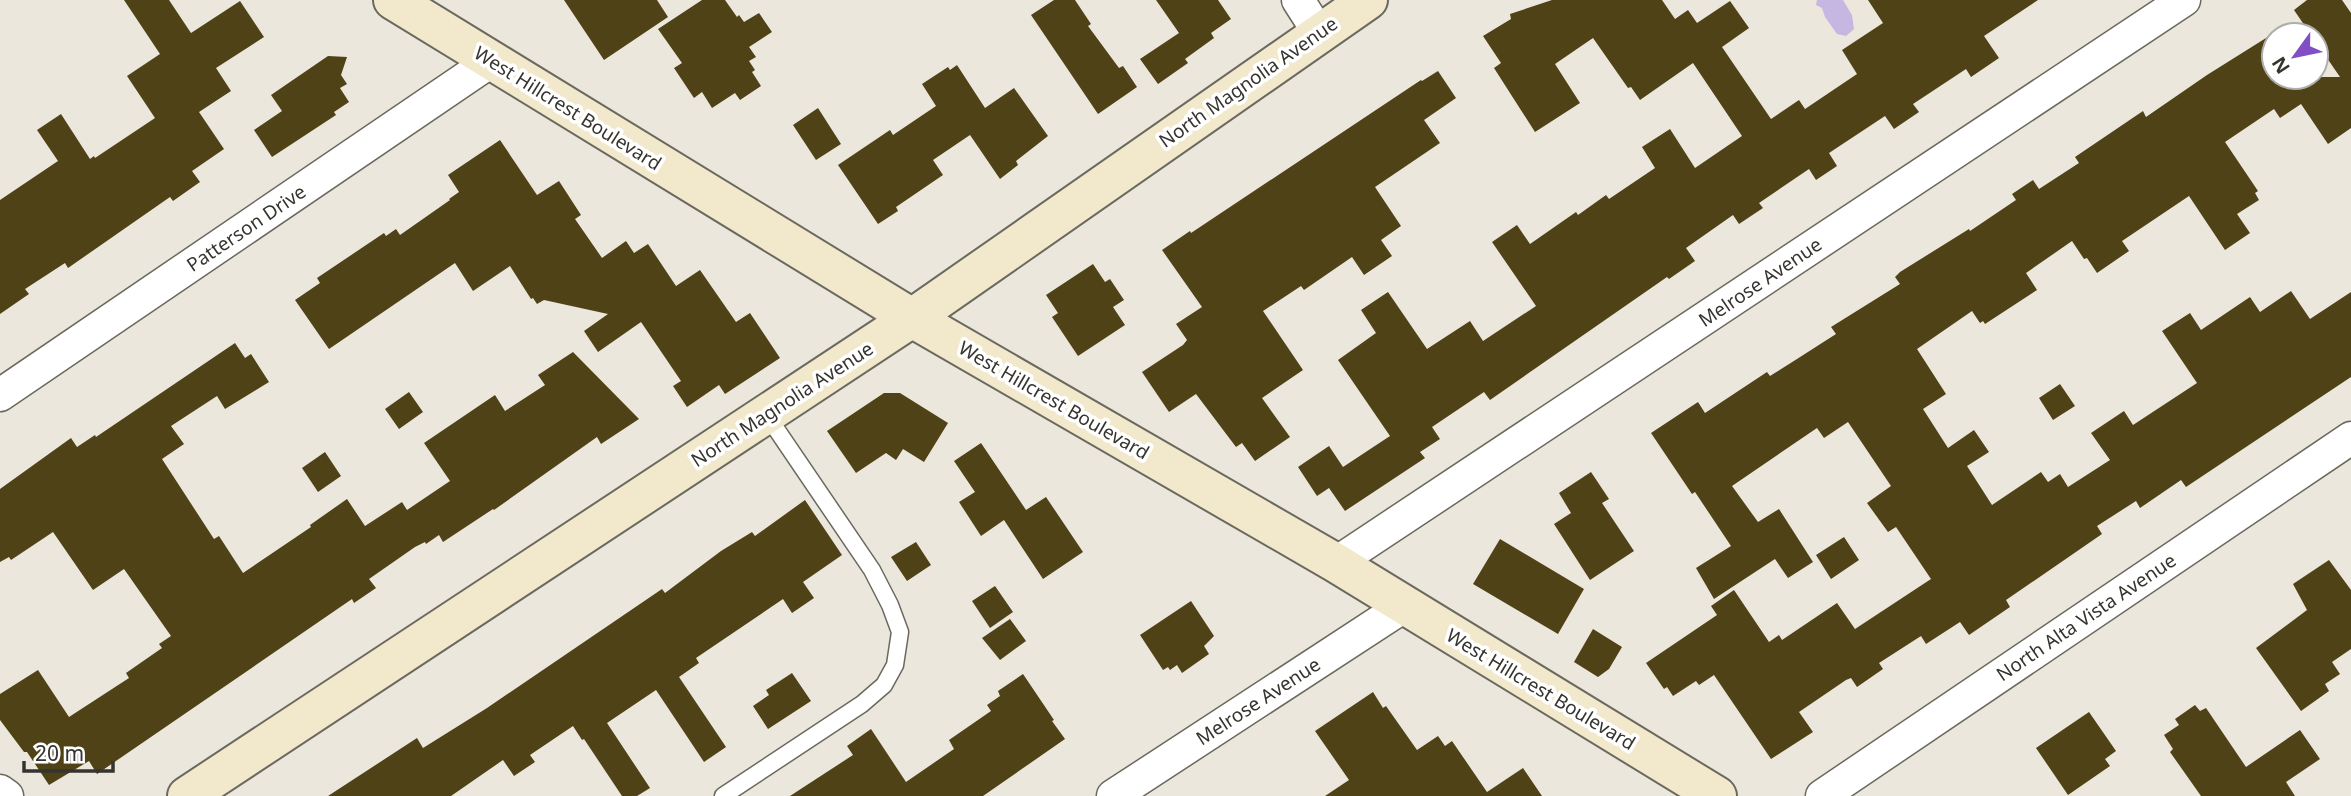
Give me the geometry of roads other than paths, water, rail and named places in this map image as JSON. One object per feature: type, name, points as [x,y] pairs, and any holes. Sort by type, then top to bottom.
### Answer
[{"type":"street","name":"West Hillcrest Boulevard","points":[[393,0],[912,318],[1336,563],[1717,796]]},
{"type":"street","points":[[1298,0],[1319,33]]},
{"type":"street","name":"North Magnolia Avenue","points":[[187,796],[912,318],[1367,0]]},
{"type":"street","name":"Melrose Avenue","points":[[1336,563],[2185,0]]},
{"type":"street","name":"Patterson Drive","points":[[0,395],[491,61]]},
{"type":"street","name":"North Alta Vista Avenue","points":[[1822,796],[2351,438]]},
{"type":"street","name":"Melrose Avenue","points":[[1113,796],[1404,606]]},
{"type":"street","points":[[0,791],[7,796]]},
{"type":"lane","points":[[723,796],[862,704],[884,685],[895,665],[900,632],[872,570],[766,414]]}]
